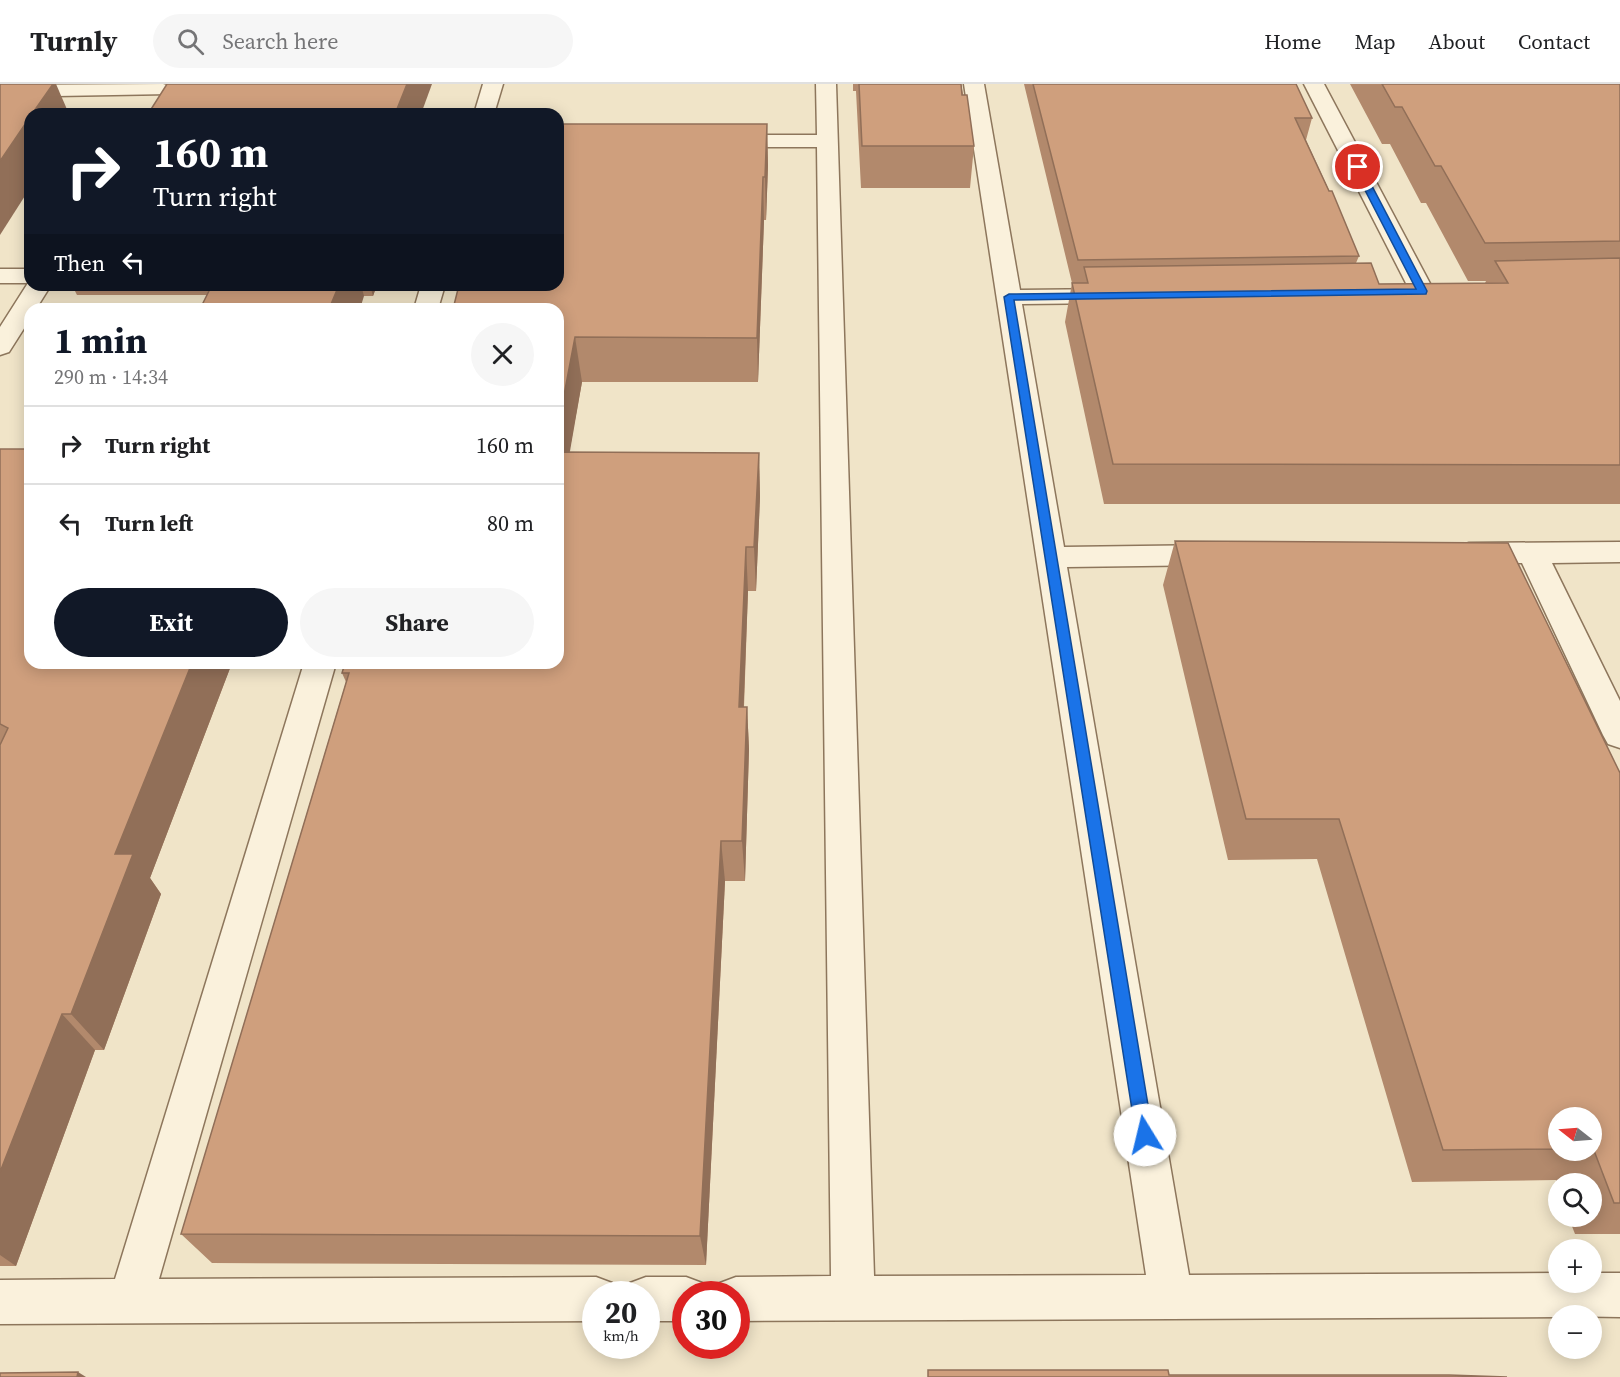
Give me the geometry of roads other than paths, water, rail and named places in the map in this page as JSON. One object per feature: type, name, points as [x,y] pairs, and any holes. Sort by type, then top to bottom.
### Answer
[{"type":"street","points":[[486,108],[493,84]]},
{"type":"street","points":[[826,84],[853,1298]]},
{"type":"street","points":[[974,84],[1171,1297]]},
{"type":"street","points":[[1314,84],[1422,291]]},
{"type":"street","points":[[0,91],[161,94]]},
{"type":"street","points":[[699,140],[828,141]]},
{"type":"street","points":[[0,276],[24,276]]},
{"type":"street","points":[[1009,297],[1139,295]]},
{"type":"street","points":[[0,347],[24,309]]},
{"type":"street","points":[[1532,552],[1620,735]]},
{"type":"street","points":[[1438,553],[1620,552]]},
{"type":"street","points":[[1051,557],[1238,555]]},
{"type":"street","points":[[130,1301],[318,669]]},
{"type":"street","points":[[750,1299],[1620,1295]]},
{"type":"street","points":[[0,1302],[582,1299]]}]
